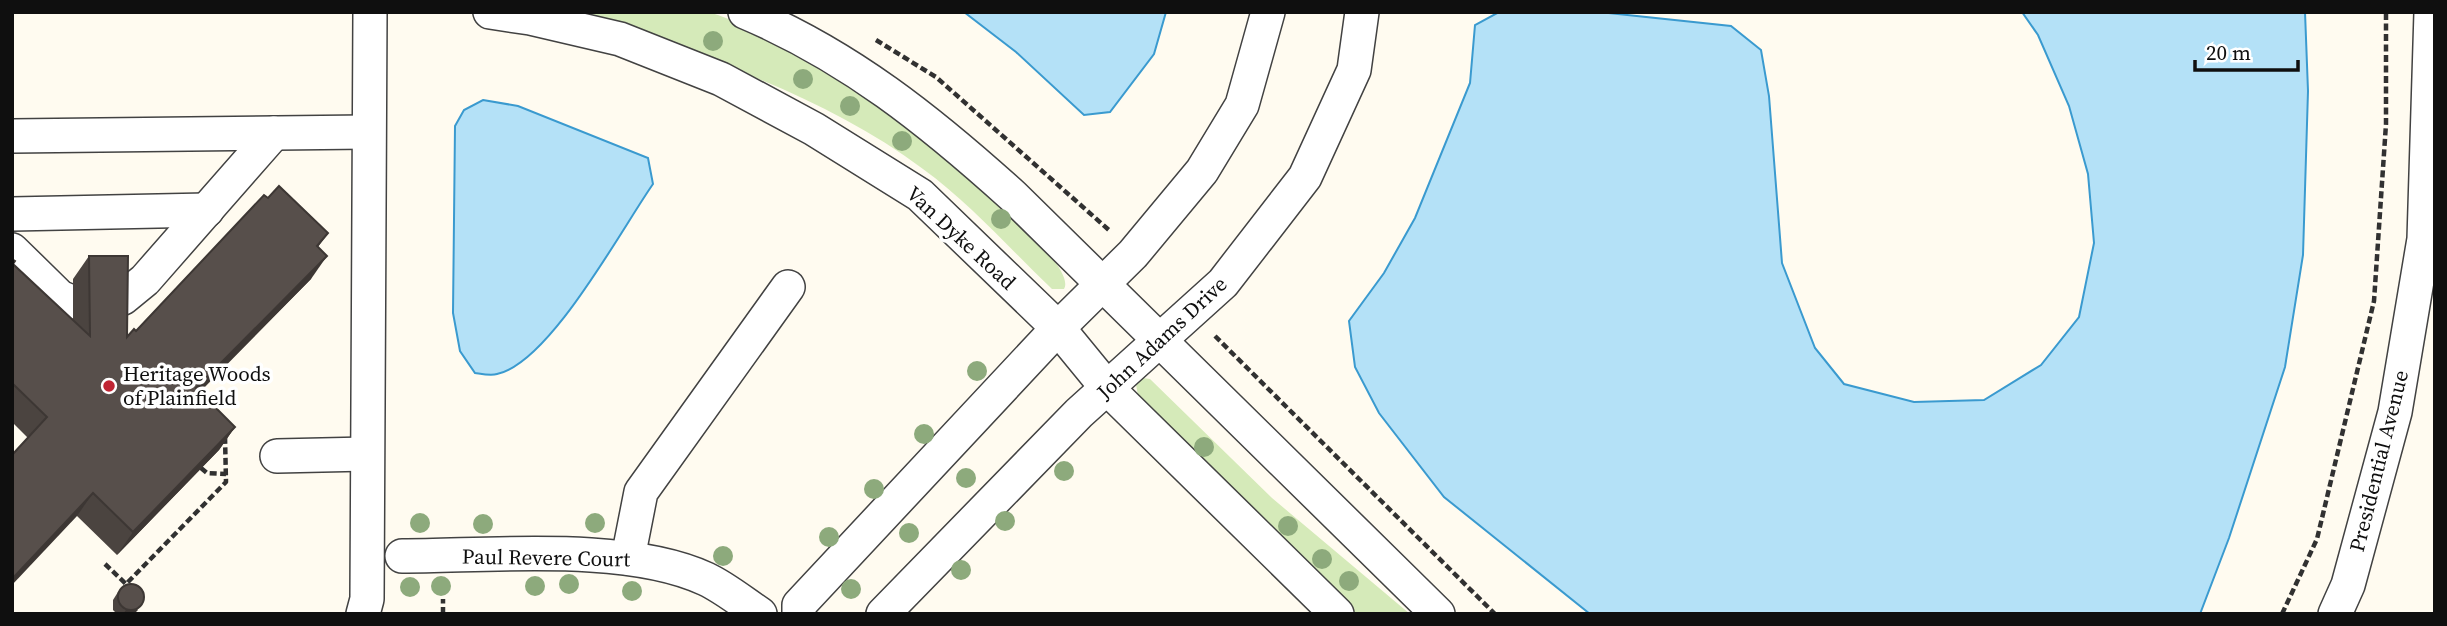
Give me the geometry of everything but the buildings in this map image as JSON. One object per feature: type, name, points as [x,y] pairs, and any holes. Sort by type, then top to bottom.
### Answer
[{"type":"street","points":[[363,614],[366,598],[367,132],[370,12]]},
{"type":"street","name":"Van Dyke Road","points":[[490,12],[530,18],[620,39],[721,79],[814,130],[920,195],[1058,328],[1108,389],[1337,614]]},
{"type":"street","points":[[745,12],[831,54],[940,130],[1013,197],[1438,614]]},
{"type":"street","points":[[799,614],[799,605],[1058,328],[1133,254],[1202,172],[1242,105],[1268,12]]},
{"type":"street","name":"John Adams Drive","points":[[883,614],[1079,413],[1223,283],[1306,177],[1354,70],[1362,12]]},
{"type":"street","name":"Presidential Avenue","points":[[2335,614],[2348,585],[2395,412],[2422,253],[2431,12]]},
{"type":"street","points":[[12,136],[367,132]]},
{"type":"street","points":[[112,302],[123,298],[145,280],[274,133]]},
{"type":"street","points":[[12,214],[207,210]]},
{"type":"street","points":[[12,250],[60,297],[72,302]]},
{"type":"street","points":[[628,558],[641,492],[788,287]]},
{"type":"street","points":[[277,456],[367,454]]},
{"type":"street","name":"Paul Revere Court","points":[[402,556],[590,555],[657,562],[706,579],[760,614]]},
{"type":"path","points":[[2282,614],[2317,538],[2374,301],[2386,124],[2386,12]]},
{"type":"path","points":[[105,564],[126,584],[226,482],[225,434]]},
{"type":"path","points":[[201,468],[207,473],[226,474]]},
{"type":"path","points":[[443,599],[443,614]]},
{"type":"green space","points":[[574,12],[707,12],[759,33],[800,55],[869,98],[976,183],[1043,247],[1062,272],[1064,289],[1052,289],[940,182],[883,142],[842,118],[755,77]]},
{"type":"green space","points":[[1143,378],[1150,379],[1272,498],[1410,614],[1356,614],[1138,396],[1136,384]]},
{"type":"water","points":[[964,12],[1166,12],[1154,54],[1110,112],[1084,115],[1016,52]]},
{"type":"water","points":[[1499,12],[1599,12],[1731,26],[1761,50],[1769,96],[1782,263],[1815,348],[1844,384],[1914,402],[1984,400],[2041,365],[2079,317],[2094,243],[2088,174],[2069,106],[2038,35],[2022,12],[2305,12],[2308,91],[2303,255],[2285,367],[2229,538],[2200,614],[1590,614],[1444,497],[1379,413],[1355,367],[1349,321],[1384,273],[1415,218],[1470,83],[1475,25]]},
{"type":"water","points":[[483,100],[518,106],[648,158],[653,184],[604,261],[561,321],[539,346],[518,364],[492,375],[475,373],[460,351],[453,313],[455,126],[464,110]]},
{"type":"place","name":"Heritage Woods of Plainfield","points":[[109,386]]}]
